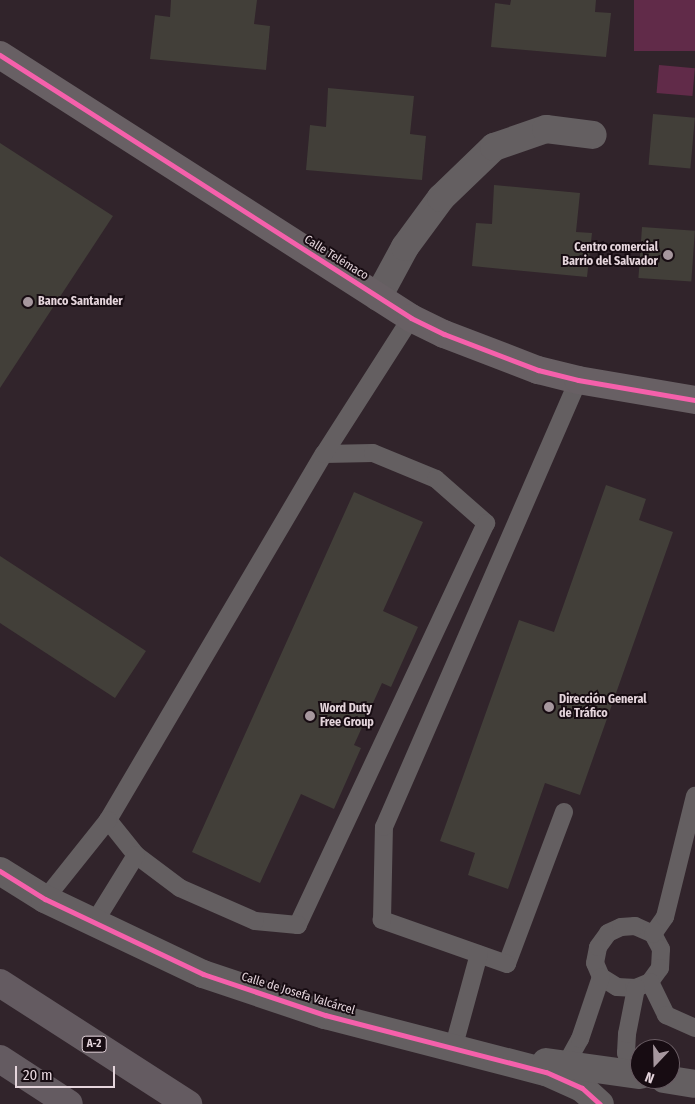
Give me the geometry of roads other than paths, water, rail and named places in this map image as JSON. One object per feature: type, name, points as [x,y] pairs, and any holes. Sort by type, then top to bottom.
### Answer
[{"type":"highway","name":"A-2","points":[[0,983],[188,1104]]},
{"type":"highway","points":[[0,1060],[68,1104]]},
{"type":"street","name":"Calle Telémaco","points":[[0,55],[411,318],[497,356],[578,380],[695,400]]},
{"type":"street","points":[[378,296],[405,247],[441,198],[494,147],[546,129],[593,135]]},
{"type":"street","name":"Calle de Josefa Valcárcel","points":[[0,871],[45,899],[203,974],[325,1015],[565,1079],[582,1088],[600,1104]]},
{"type":"street","name":"Calle de Josefa Valcárcel","points":[[453,1049],[630,1073]]},
{"type":"street","points":[[680,1082],[695,1084]]},
{"type":"lane","points":[[45,899],[108,820],[324,454],[411,318]]},
{"type":"lane","points":[[564,812],[506,964],[382,920],[384,827],[578,380]]},
{"type":"lane","points":[[108,820],[136,855],[180,888],[255,921],[298,925],[486,523],[436,479],[427,475],[373,453],[324,454]]},
{"type":"lane","points":[[653,934],[665,917],[695,796]]},
{"type":"lane","points":[[94,923],[136,855]]},
{"type":"lane","points":[[566,1064],[580,1039],[601,977],[596,962],[598,947],[608,933],[621,927],[635,926],[653,934],[661,949],[660,968],[643,985],[627,1034],[626,1052],[630,1061]]},
{"type":"lane","points":[[453,1049],[479,954]]},
{"type":"lane","points":[[601,977],[617,987],[643,985]]},
{"type":"lane","points":[[643,985],[666,1015],[695,1028]]},
{"type":"place","name":"Centro comercial Barrio del Salvador","points":[[668,255]]},
{"type":"place","name":"Banco Santander","points":[[28,302]]},
{"type":"place","name":"Dirección General de Tráfico","points":[[549,707]]},
{"type":"place","name":"Word Duty Free Group","points":[[310,716]]}]
